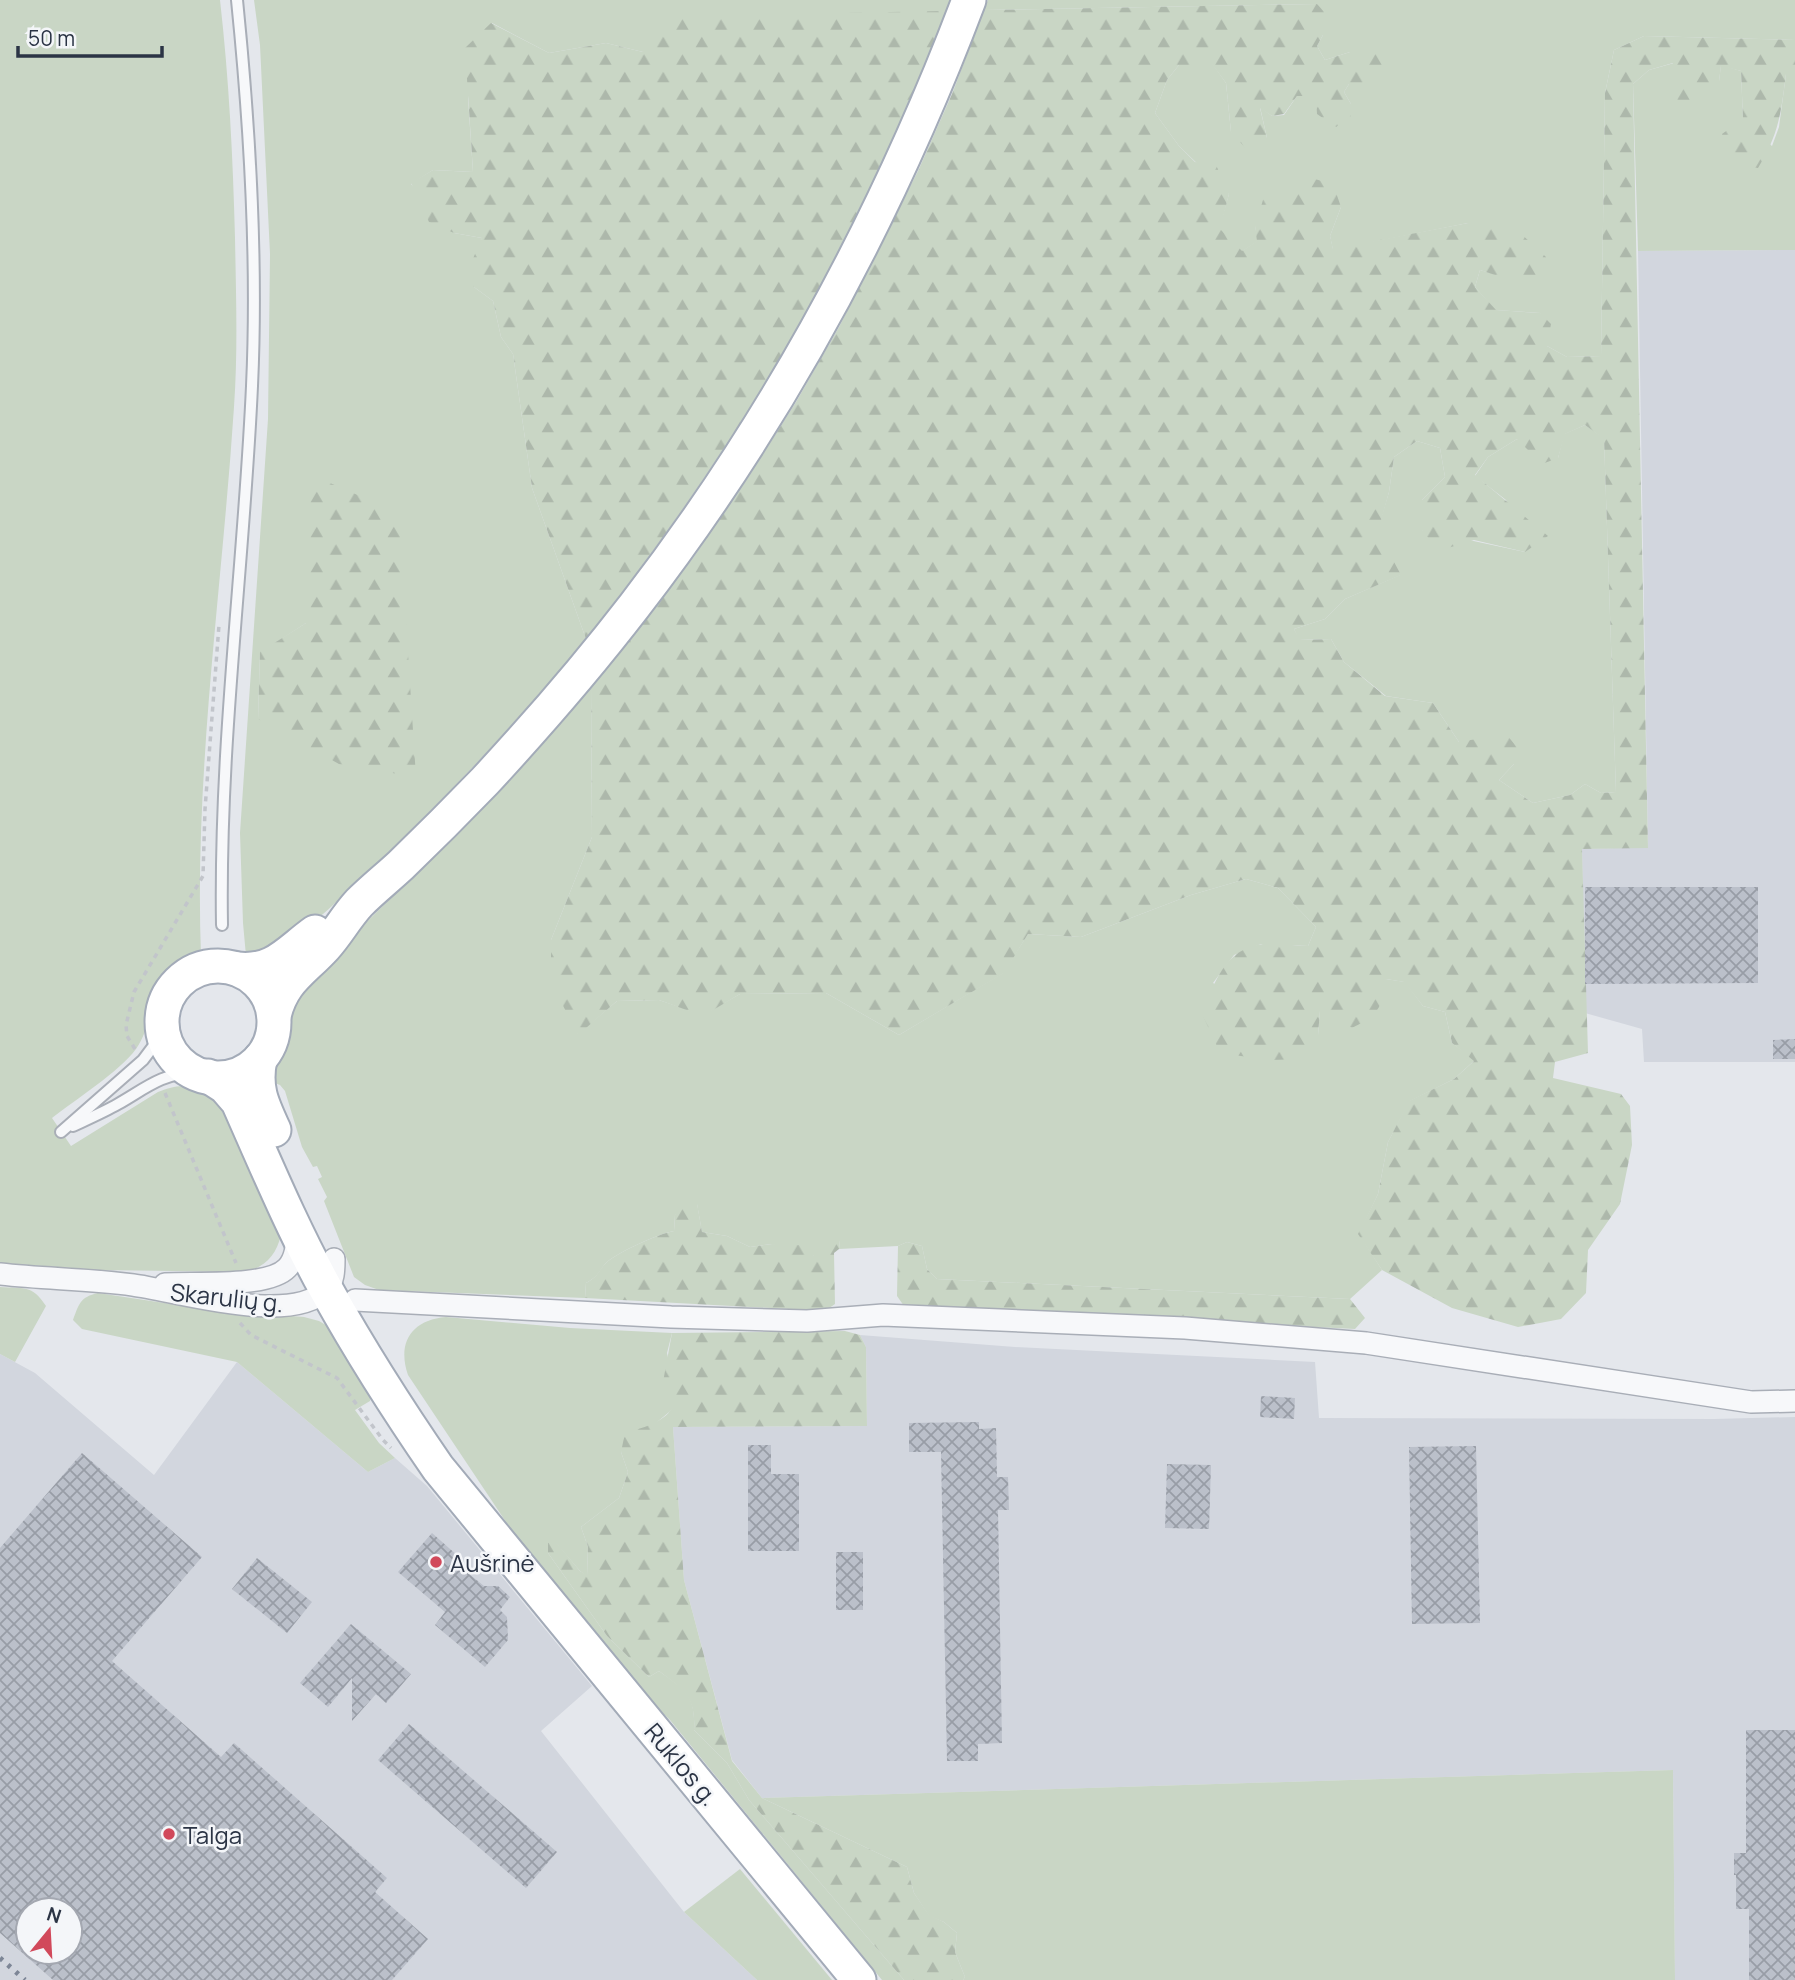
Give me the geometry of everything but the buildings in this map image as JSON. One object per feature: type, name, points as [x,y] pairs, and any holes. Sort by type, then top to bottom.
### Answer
[{"type":"main road","points":[[339,1283],[258,1094],[256,1076],[260,1059],[271,1039],[278,998],[288,982],[326,946],[358,904],[443,824],[546,713],[635,605],[711,500],[800,360],[857,255],[914,137],[970,0]]},
{"type":"main road","points":[[339,1283],[297,1232],[238,1102],[225,1087],[181,1064],[165,1040],[162,1025],[163,1009],[169,994],[178,982],[191,972],[222,966],[255,971],[272,964],[358,904]]},
{"type":"main road","points":[[237,969],[251,976],[262,987],[274,1016]]},
{"type":"main road","points":[[201,1074],[222,1077],[236,1075],[260,1059]]},
{"type":"main road","name":"Ruklos g.","points":[[339,1283],[506,1548],[859,1980]]},
{"type":"street","name":"Skarulių g.","points":[[0,1274],[135,1285],[260,1281],[277,1277],[289,1267],[296,1250],[297,1232]]},
{"type":"street","name":"Skarulių g.","points":[[135,1285],[204,1300],[278,1306],[308,1299],[339,1283]]},
{"type":"street","points":[[339,1283],[671,1317],[807,1321],[883,1315],[1185,1328],[1366,1343],[1751,1402],[1795,1401]]},
{"type":"lane","points":[[222,925],[221,878],[226,757],[245,511],[255,306],[252,185],[237,0]]},
{"type":"lane","points":[[162,1025],[156,1044],[143,1060],[61,1132],[157,1080],[174,1073],[201,1074]]},
{"type":"shaded area","points":[[1795,250],[1795,1062],[1644,1062],[1642,1029],[1585,1013],[1582,849],[1648,847],[1638,251]]},
{"type":"shaded area","points":[[860,1335],[1015,1347],[1315,1362],[1319,1418],[1795,1417],[1795,1980],[1675,1980],[1673,1770],[762,1798],[732,1760],[684,1580],[673,1427],[867,1426],[866,1347]]},
{"type":"shaded area","points":[[0,1354],[35,1373],[154,1475],[237,1362],[368,1472],[395,1458],[427,1486],[592,1686],[541,1731],[684,1912],[757,1980],[0,1980]]},
{"type":"green space","points":[[0,0],[220,0],[233,178],[236,365],[205,750],[200,887],[201,956],[177,968],[159,987],[142,1038],[129,1058],[52,1118],[71,1146],[158,1092],[169,1088],[187,1087],[210,1097],[225,1112],[281,1235],[270,1258],[247,1272],[100,1270],[0,1263]]},
{"type":"green space","points":[[254,0],[951,0],[948,11],[643,52],[606,43],[549,53],[492,23],[468,98],[473,172],[433,170],[411,184],[454,233],[482,238],[474,287],[493,301],[501,337],[513,354],[532,488],[586,639],[484,755],[341,898],[290,939],[273,949],[246,956],[240,833],[268,419],[270,254],[260,45]],"holes":[[[306,623],[258,719],[260,653]]]},
{"type":"green space","points":[[988,0],[1795,0],[1795,40],[1644,36],[1614,50],[1605,93],[1601,356],[1567,357],[1547,346],[1540,313],[1495,310],[1475,287],[1480,270],[1501,276],[1468,223],[1333,250],[1330,236],[1341,207],[1255,226],[1258,241],[1241,252],[1219,229],[1229,194],[1179,146],[1155,113],[1167,80],[1179,65],[1212,63],[1226,83],[1231,132],[1267,138],[1260,107],[1272,116],[1284,115],[1297,96],[1316,96],[1351,104],[1344,92],[1349,84],[1350,52],[1325,60],[1317,46],[1323,35],[1317,4],[984,10]]},
{"type":"green space","points":[[1317,4],[1327,15],[1323,35],[1317,46],[1325,60],[1350,52],[1395,49],[1396,70],[1382,82],[1349,84],[1344,92],[1351,104],[1351,116],[1336,127],[1317,114],[1316,96],[1297,96],[1284,114],[1272,116],[1260,108],[1267,138],[1261,152],[1250,153],[1231,132],[1226,83],[1212,64],[1196,74],[1179,65],[1167,80],[1155,113],[1179,146],[1195,162],[1216,165],[1229,194],[1220,229],[1242,251],[1257,241],[1255,226],[1263,200],[1311,178],[1333,184],[1341,207],[1330,236],[1333,249],[1468,223],[1514,227],[1546,257],[1545,278],[1528,286],[1480,270],[1475,287],[1496,310],[1540,313],[1551,324],[1547,346],[1567,357],[1601,356],[1605,93],[1614,50],[1644,36],[1795,40],[1795,74],[1786,74],[1778,123],[1771,144],[1758,168],[1731,164],[1722,134],[1743,119],[1741,71],[1721,66],[1719,81],[1710,102],[1692,110],[1675,98],[1673,63],[1649,70],[1633,84],[1648,848],[1582,849],[1588,1053],[1555,1062],[1553,1078],[1621,1094],[1630,1106],[1632,1145],[1620,1204],[1588,1250],[1586,1293],[1561,1319],[1518,1327],[1452,1308],[1382,1270],[1358,1234],[1378,1194],[1388,1142],[1409,1101],[1454,1079],[1474,1061],[1452,1043],[1445,1012],[1423,1006],[1404,982],[1386,979],[1378,1009],[1352,1028],[1320,1011],[1318,1035],[1305,1059],[1269,1060],[1220,1053],[1203,1016],[1222,970],[1230,960],[1250,947],[1268,944],[1308,946],[1316,927],[1278,888],[1246,879],[1191,895],[1081,937],[1028,934],[1004,973],[899,1035],[826,993],[740,994],[703,1016],[659,1000],[617,1001],[578,1035],[551,982],[551,940],[592,837],[591,688],[693,558],[796,402],[839,327],[918,171],[952,94],[984,10]],"holes":[[[1585,425],[1604,439],[1616,792],[1601,793],[1585,784],[1570,795],[1533,803],[1499,780],[1521,752],[1506,734],[1459,742],[1433,703],[1385,696],[1344,662],[1331,639],[1300,640],[1294,629],[1325,619],[1345,599],[1401,575],[1378,532],[1389,492],[1394,457],[1417,441],[1440,448],[1445,477],[1422,500],[1422,530],[1438,551],[1474,540],[1525,552],[1548,536],[1475,475],[1488,457],[1517,439],[1542,464],[1558,458],[1565,434]]]},
{"type":"green space","points":[[948,11],[861,211],[819,292],[758,395],[693,495],[586,639],[532,488],[513,354],[501,337],[493,301],[474,287],[468,270],[482,238],[454,233],[429,222],[411,183],[433,170],[473,172],[465,48],[491,23],[549,53],[606,43],[643,52],[665,16]]},
{"type":"green space","points":[[1674,63],[1719,81],[1721,65],[1741,71],[1743,119],[1772,146],[1779,127],[1786,74],[1795,74],[1795,250],[1638,251],[1633,84],[1649,70]]},
{"type":"green space","points":[[1585,425],[1604,438],[1616,792],[1601,793],[1585,784],[1570,795],[1533,803],[1499,780],[1514,764],[1459,742],[1433,703],[1386,696],[1344,662],[1331,639],[1299,640],[1294,629],[1325,619],[1345,599],[1400,575],[1377,532],[1389,492],[1394,457],[1417,441],[1440,448],[1445,477],[1422,500],[1422,530],[1525,552],[1506,500],[1475,476],[1488,457],[1517,439],[1558,458],[1564,434]]},
{"type":"green space","points":[[307,473],[399,513],[416,777],[339,764],[258,719],[260,652],[306,623]]},
{"type":"green space","points":[[591,688],[592,837],[551,940],[578,1034],[617,1001],[659,1000],[703,1015],[740,994],[826,993],[899,1035],[1003,973],[1028,934],[1081,937],[1191,895],[1246,879],[1278,888],[1316,927],[1308,946],[1261,944],[1234,955],[1213,983],[1318,1035],[1320,1010],[1386,979],[1405,982],[1423,1006],[1445,1012],[1452,1043],[1475,1060],[1454,1079],[1410,1101],[1388,1142],[1378,1194],[1359,1234],[1382,1270],[1350,1299],[937,1279],[927,1269],[922,1246],[907,1242],[898,1246],[839,1249],[840,1240],[820,1256],[772,1244],[750,1247],[727,1236],[702,1232],[697,1204],[675,1215],[674,1231],[638,1244],[606,1263],[596,1276],[586,1283],[585,1298],[379,1290],[354,1277],[324,1201],[327,1197],[318,1179],[322,1177],[302,1147],[285,1091],[272,1082],[272,1066],[282,1041],[288,1013],[304,983],[476,815]]},
{"type":"green space","points":[[697,1203],[702,1232],[727,1236],[750,1247],[772,1244],[799,1245],[814,1256],[819,1256],[820,1245],[825,1238],[828,1236],[840,1240],[839,1249],[834,1253],[835,1304],[825,1311],[585,1298],[586,1283],[596,1276],[606,1263],[638,1244],[674,1231],[675,1215],[680,1205]]},
{"type":"green space","points":[[907,1242],[922,1246],[927,1269],[937,1279],[1350,1299],[1365,1318],[1355,1329],[904,1306],[897,1296],[898,1246]]},
{"type":"green space","points":[[0,1287],[31,1291],[46,1306],[15,1362],[0,1354]]},
{"type":"green space","points":[[98,1293],[204,1309],[304,1317],[319,1321],[331,1328],[371,1394],[370,1401],[355,1410],[379,1443],[395,1458],[368,1472],[237,1362],[82,1329],[73,1320],[77,1310],[84,1299]]},
{"type":"green space","points":[[446,1317],[570,1328],[672,1333],[667,1353],[677,1399],[674,1408],[621,1452],[628,1472],[619,1498],[581,1527],[588,1547],[587,1576],[555,1542],[548,1553],[607,1636],[649,1677],[659,1671],[687,1694],[693,1709],[694,1730],[727,1763],[749,1800],[904,1980],[882,1980],[670,1720],[628,1679],[528,1555],[408,1375],[404,1353],[410,1335],[424,1323]]},
{"type":"green space","points":[[845,1331],[860,1335],[866,1347],[867,1426],[673,1427],[684,1580],[732,1761],[762,1798],[907,1867],[914,1893],[929,1915],[944,1922],[957,1933],[955,1952],[965,1977],[963,1980],[904,1980],[749,1800],[727,1763],[694,1730],[693,1710],[687,1695],[659,1671],[649,1677],[607,1636],[548,1553],[548,1543],[555,1541],[580,1571],[587,1575],[588,1547],[581,1527],[619,1498],[628,1472],[621,1452],[625,1433],[663,1418],[669,1413],[676,1399],[663,1382],[672,1333]]},
{"type":"green space","points":[[1673,1770],[1675,1980],[963,1980],[965,1977],[955,1952],[957,1933],[944,1922],[929,1916],[914,1893],[907,1867],[762,1798]]},
{"type":"green space","points":[[740,1869],[832,1980],[757,1980],[684,1912]]},
{"type":"railway","points":[[0,1958],[25,1980]]},
{"type":"place","name":"Aušrinė","points":[[436,1562]]},
{"type":"place","name":"Talga","points":[[169,1834]]}]
